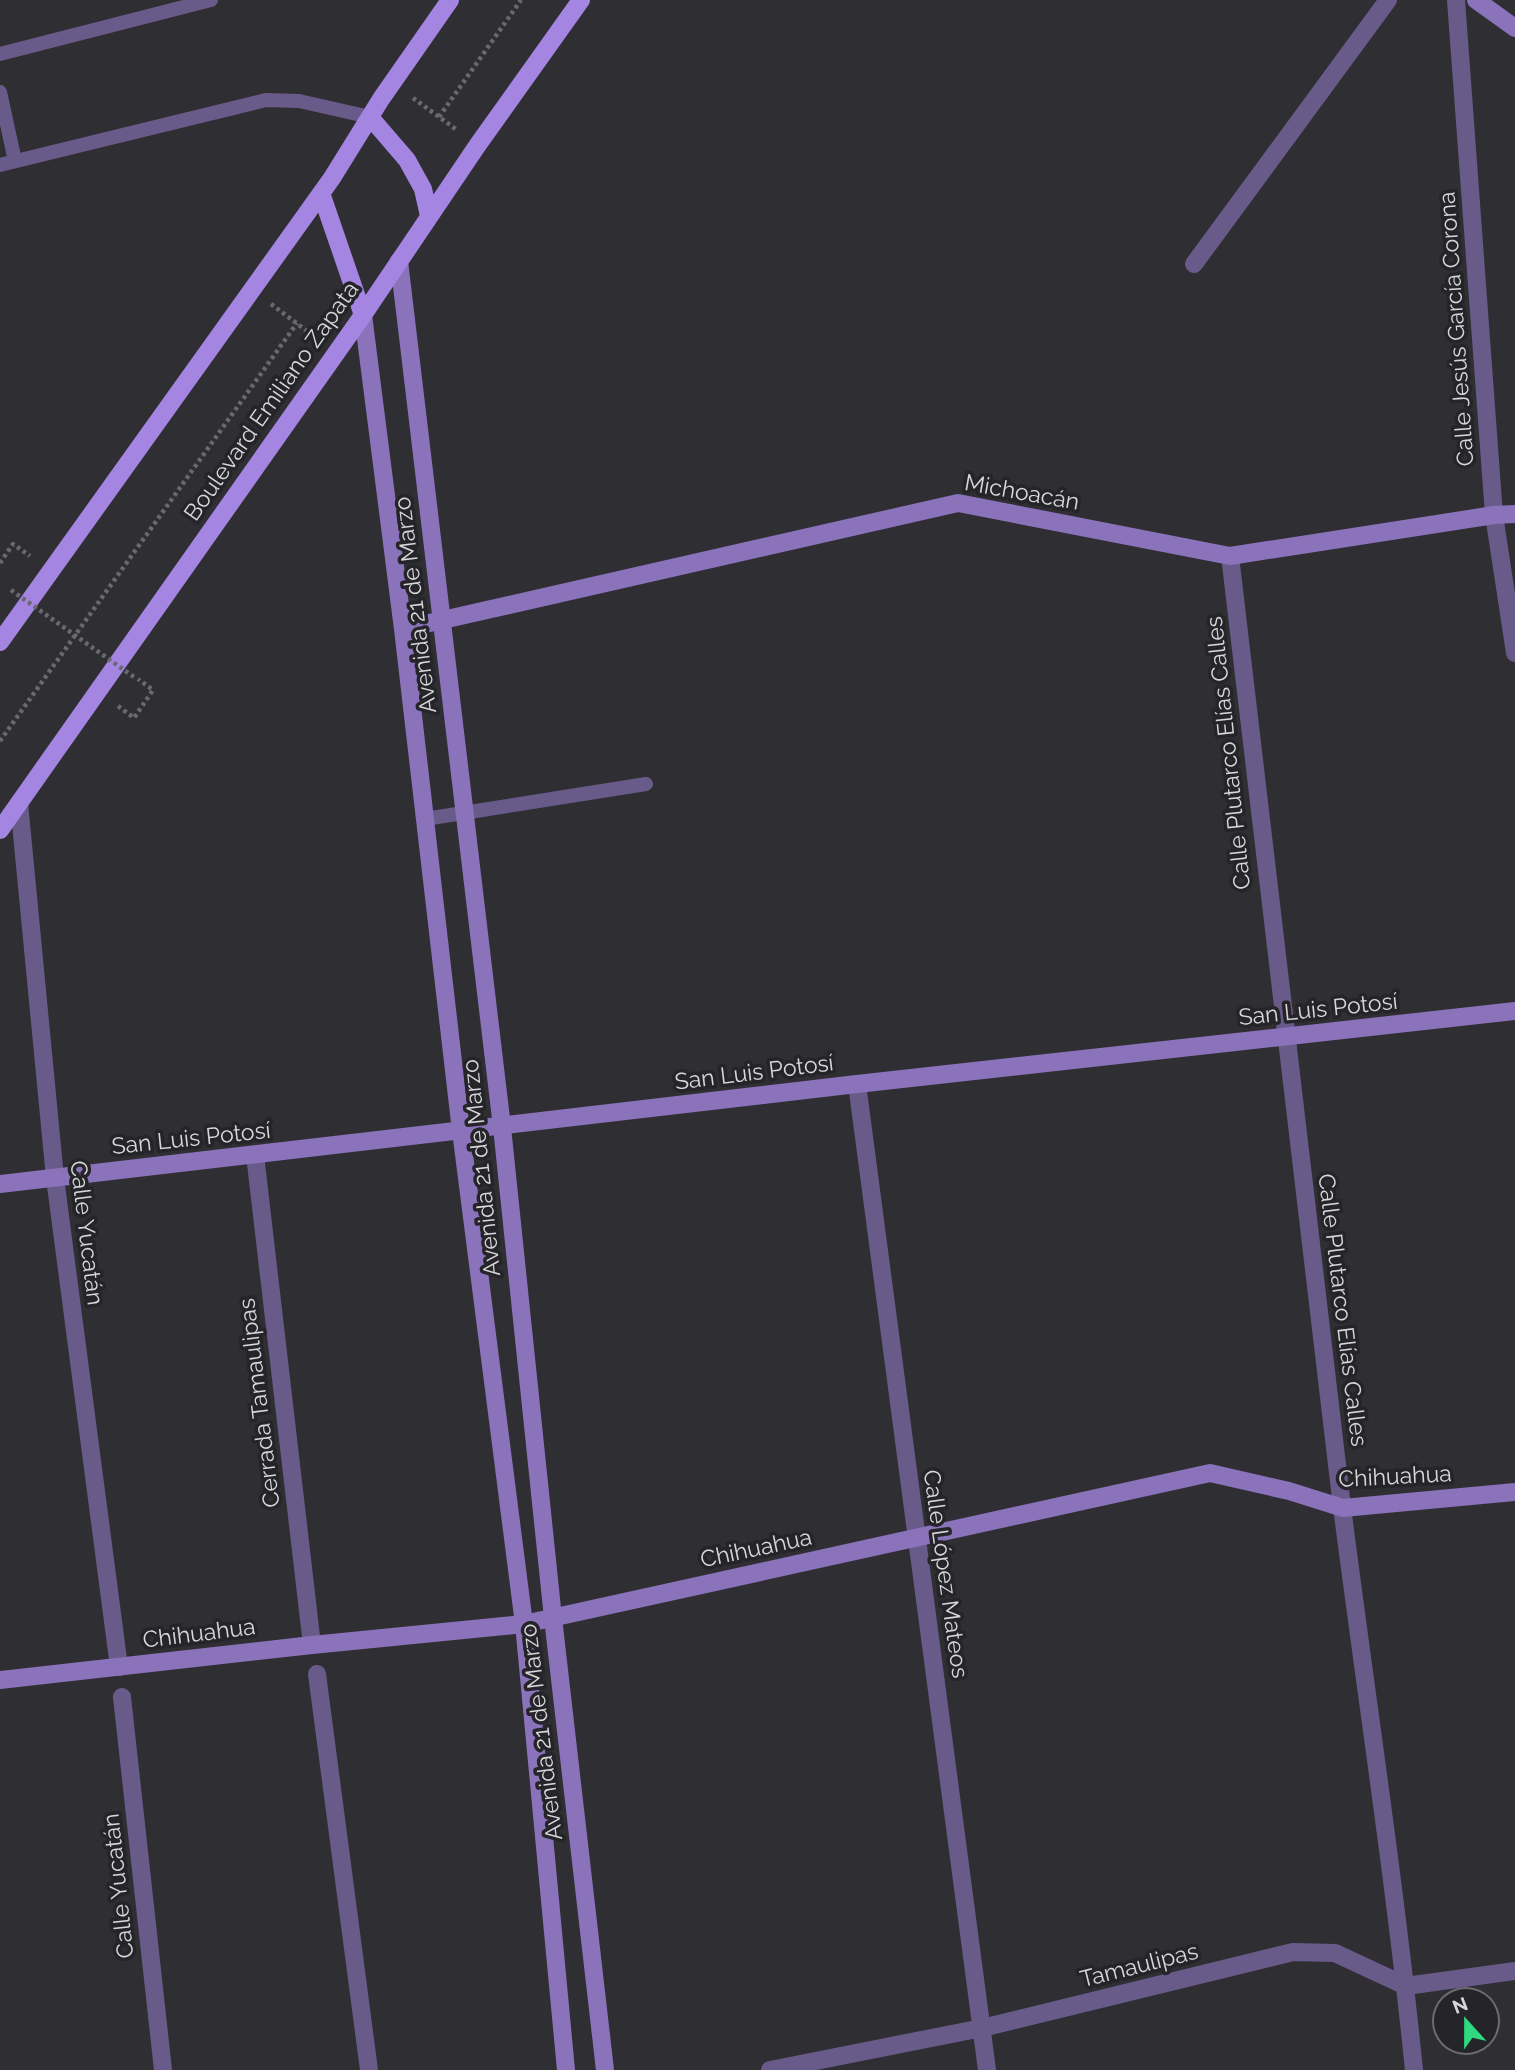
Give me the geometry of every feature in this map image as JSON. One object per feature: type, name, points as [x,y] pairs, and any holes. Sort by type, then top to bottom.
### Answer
[{"type":"main road","points":[[0,642],[321,193],[450,0]]},
{"type":"main road","name":"Boulevard Emiliano Zapata","points":[[0,830],[581,0]]},
{"type":"main road","points":[[370,117],[408,160],[423,189],[429,216]]},
{"type":"main road","points":[[321,193],[363,315]]},
{"type":"street","points":[[1194,264],[1388,0]]},
{"type":"street","name":"Calle Jesús García Corona","points":[[1456,0],[1494,514],[1515,653]]},
{"type":"street","points":[[1476,0],[1515,28]]},
{"type":"street","name":"Avenida 21 de Marzo","points":[[399,261],[502,1127],[553,1618],[605,2070]]},
{"type":"street","name":"Avenida 21 de Marzo","points":[[363,315],[403,629],[461,1131],[524,1624],[566,2070]]},
{"type":"street","name":"Michoacán","points":[[403,629],[958,503],[1230,556],[1494,514],[1515,514]]},
{"type":"street","name":"Calle Plutarco Elías Calles","points":[[1230,556],[1284,1037],[1406,1986],[1414,2070]]},
{"type":"street","name":"Calle Yucatán","points":[[19,803],[55,1178],[119,1667]]},
{"type":"street","name":"San Luis Potosí","points":[[0,1184],[857,1084],[1515,1011]]},
{"type":"street","name":"Calle López Mateos","points":[[857,1084],[987,2070]]},
{"type":"street","name":"Cerrada Tamaulipas","points":[[255,1156],[312,1644]]},
{"type":"street","name":"Chihuahua","points":[[0,1681],[312,1644],[524,1624],[1210,1473],[1289,1491],[1343,1508],[1515,1492]]},
{"type":"street","points":[[317,1674],[369,2070]]},
{"type":"street","name":"Calle Yucatán","points":[[122,1698],[163,2070]]},
{"type":"street","name":"Tamaulipas","points":[[770,2070],[982,2028],[1293,1952],[1335,1953],[1406,1986]]},
{"type":"street","points":[[1406,1986],[1515,1971]]},
{"type":"lane","points":[[0,54],[211,0]]},
{"type":"lane","points":[[0,92],[15,161]]},
{"type":"lane","points":[[0,165],[265,100],[299,101],[370,117]]},
{"type":"lane","points":[[425,819],[646,784]]},
{"type":"path","points":[[439,117],[521,0]]},
{"type":"path","points":[[393,82],[477,146]]},
{"type":"path","points":[[251,289],[336,352]]},
{"type":"path","points":[[0,741],[297,323]]},
{"type":"path","points":[[0,563],[13,544]]},
{"type":"path","points":[[11,590],[153,690],[134,718]]}]
